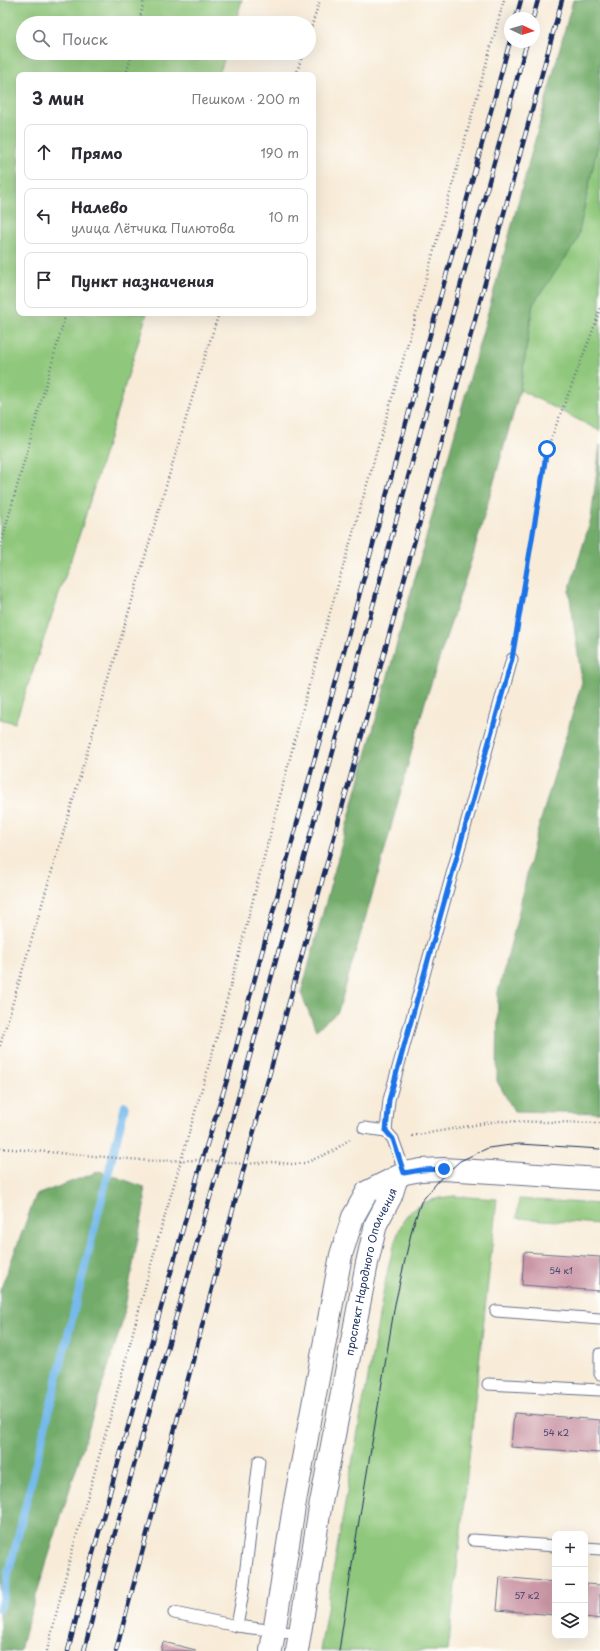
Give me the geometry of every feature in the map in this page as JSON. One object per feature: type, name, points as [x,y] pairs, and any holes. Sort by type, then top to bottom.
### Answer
[{"type":"street","points":[[401,1175],[421,1170],[444,1169],[600,1179]]},
{"type":"street","name":"проспект Народного Ополчения","points":[[272,1641],[294,1507],[341,1255],[353,1217],[368,1192],[401,1175]]},
{"type":"street","name":"проспект Народного Ополчения","points":[[298,1642],[320,1508],[367,1263],[376,1224],[401,1175]]},
{"type":"lane","points":[[386,1131],[389,1100],[512,659]]},
{"type":"lane","points":[[364,1128],[386,1131],[393,1139],[401,1175]]},
{"type":"lane","points":[[496,1311],[600,1319]]},
{"type":"lane","points":[[600,1354],[600,1374]]},
{"type":"lane","points":[[488,1384],[600,1390]]},
{"type":"lane","points":[[237,1626],[243,1592],[259,1461]]},
{"type":"lane","points":[[473,1540],[552,1546]]},
{"type":"lane","points":[[588,1548],[600,1549]]},
{"type":"lane","points":[[174,1613],[237,1626],[272,1641],[298,1642]]},
{"type":"path","points":[[141,16],[144,0]]},
{"type":"path","points":[[315,16],[320,0]]},
{"type":"path","points":[[47,1651],[70,1562],[181,1160],[219,1030],[309,685],[414,321],[504,0]]},
{"type":"path","points":[[127,72],[130,60]]},
{"type":"path","points":[[297,72],[301,60]]},
{"type":"path","points":[[512,659],[547,449],[600,308]]},
{"type":"path","points":[[0,547],[65,316]]},
{"type":"path","points":[[0,1046],[198,378],[218,316]]},
{"type":"path","points":[[393,1139],[497,1121],[600,1123]]},
{"type":"path","points":[[0,1148],[153,1161],[202,1160],[245,1164],[273,1162],[291,1164],[305,1163],[333,1150],[364,1128]]},
{"type":"green space","points":[[0,0],[242,0],[237,16],[16,16],[16,60],[224,60],[220,72],[16,72],[16,316],[146,316],[81,530],[15,723],[0,719]]},
{"type":"green space","points":[[573,0],[600,0],[600,134],[577,241],[533,304],[520,390],[473,555],[425,702],[381,864],[338,1012],[316,1030],[301,993]]},
{"type":"green space","points":[[600,134],[600,431],[520,390],[533,304],[577,241]]},
{"type":"green space","points":[[600,445],[600,1113],[514,1111],[497,1081],[498,992],[516,924],[534,843],[582,682],[569,591],[591,519]]},
{"type":"green space","points":[[100,1171],[144,1187],[145,1201],[122,1323],[24,1634],[20,1651],[0,1651],[0,1291],[36,1195]]},
{"type":"green space","points":[[454,1196],[497,1199],[448,1651],[320,1651],[347,1492],[391,1254],[401,1225],[412,1210],[429,1201]]},
{"type":"green space","points":[[519,1199],[600,1204],[600,1224],[517,1218]]},
{"type":"building","points":[[524,1252],[600,1257],[600,1291],[522,1285]]},
{"type":"building","points":[[514,1413],[600,1420],[600,1453],[511,1447]]},
{"type":"building","points":[[500,1577],[552,1582],[552,1615],[497,1610]]},
{"type":"building","points":[[588,1584],[600,1585],[600,1619],[588,1617]]},
{"type":"building","points":[[163,1642],[196,1650],[196,1651],[161,1651]]},
{"type":"waterway","points":[[0,1608],[125,1106]]},
{"type":"tram line","points":[[339,1651],[395,1304],[412,1229],[421,1202],[440,1179],[460,1161],[488,1148],[519,1144],[600,1149]]},
{"type":"railway","points":[[518,12],[521,0]]},
{"type":"railway","points":[[535,12],[538,0]]},
{"type":"railway","points":[[116,1651],[245,1164],[562,0]]},
{"type":"railway","points":[[68,1651],[90,1564],[202,1160],[228,1077],[508,48]]},
{"type":"railway","points":[[84,1651],[105,1568],[246,1070],[525,48]]},
{"type":"route","points":[[444,1169],[421,1170],[404,1173],[393,1139],[386,1131],[389,1100],[512,659],[547,449]]}]
